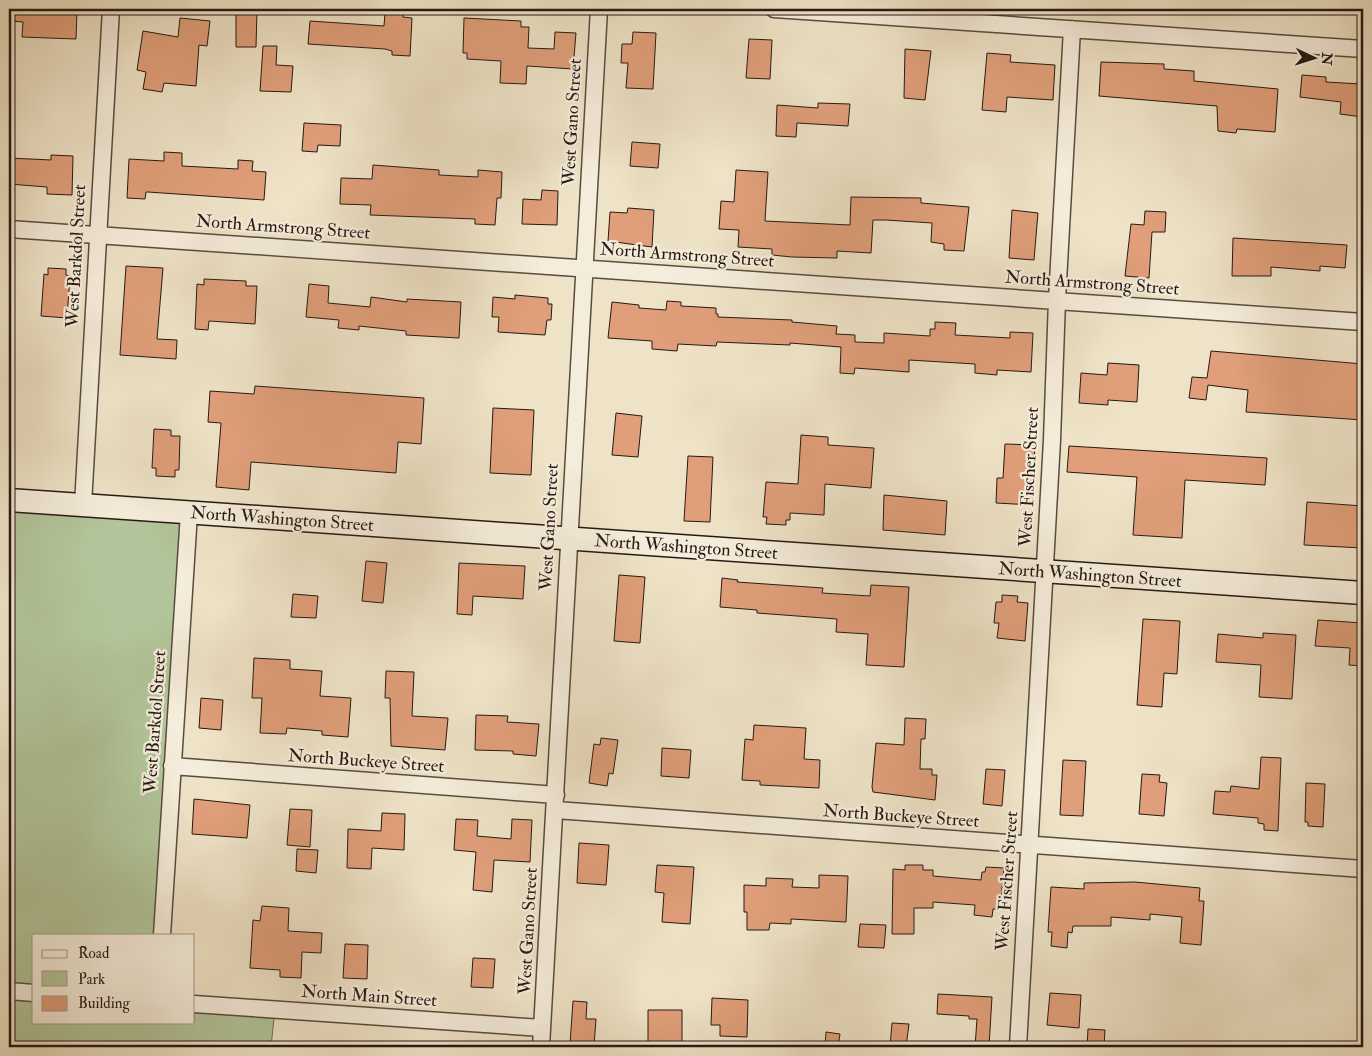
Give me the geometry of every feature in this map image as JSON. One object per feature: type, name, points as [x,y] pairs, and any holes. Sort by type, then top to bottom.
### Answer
[{"type":"main road","name":"North Washington Street","points":[[9,500],[1363,594]]},
{"type":"street","name":"West Barkdol Street","points":[[83,506],[111,9]]},
{"type":"street","name":"West Gano Street","points":[[542,1047],[599,9]]},
{"type":"street","points":[[774,9],[1363,49]]},
{"type":"street","name":"West Fischer Street","points":[[1018,1047],[1043,572],[1052,440],[1057,300],[1072,29]]},
{"type":"street","name":"North Armstrong Street","points":[[9,228],[1363,322]]},
{"type":"street","name":"West Barkdol Street","points":[[162,934],[189,513]]},
{"type":"street","name":"North Buckeye Street","points":[[172,766],[556,803],[1030,845],[1363,869]]},
{"type":"street","points":[[9,991],[32,993]]},
{"type":"street","name":"North Main Street","points":[[195,1004],[542,1028]]},
{"type":"green space","points":[[9,500],[189,513],[163,934],[32,934],[32,1024],[195,1024],[195,1004],[275,1009],[271,1047],[9,1047]]},
{"type":"building","points":[[9,9],[77,9],[76,39],[22,37],[23,22],[9,21]]},
{"type":"building","points":[[236,10],[257,10],[256,47],[236,47]]},
{"type":"building","points":[[385,13],[403,14],[403,17],[412,18],[410,56],[392,55],[392,51],[385,49],[308,44],[310,21],[384,26]]},
{"type":"building","points":[[180,18],[210,21],[207,46],[199,45],[196,86],[164,83],[162,92],[143,89],[146,72],[137,70],[143,31],[178,37]]},
{"type":"building","points":[[464,18],[521,21],[521,27],[529,27],[528,48],[554,49],[555,32],[576,33],[573,69],[527,66],[526,84],[500,83],[501,61],[467,59],[467,53],[463,53]]},
{"type":"building","points":[[633,32],[656,33],[653,89],[626,88],[628,63],[621,63],[622,44],[632,44]]},
{"type":"building","points":[[749,39],[772,40],[770,79],[746,78]]},
{"type":"building","points":[[263,46],[277,46],[276,65],[293,66],[291,92],[260,91]]},
{"type":"building","points":[[905,49],[931,51],[925,100],[904,98]]},
{"type":"building","points":[[987,53],[1011,55],[1010,62],[1055,65],[1053,100],[1007,97],[1006,112],[982,110]]},
{"type":"building","points":[[1101,62],[1164,64],[1164,69],[1194,71],[1194,81],[1278,89],[1275,132],[1237,129],[1236,133],[1218,131],[1217,106],[1099,96]]},
{"type":"building","points":[[1302,75],[1326,77],[1326,82],[1361,84],[1360,97],[1363,97],[1363,117],[1340,114],[1341,102],[1300,97]]},
{"type":"building","points":[[818,103],[850,104],[848,126],[797,123],[796,137],[776,136],[777,105],[818,108]]},
{"type":"building","points":[[304,123],[341,125],[340,146],[318,145],[317,152],[302,151]]},
{"type":"building","points":[[632,142],[660,144],[658,168],[630,166]]},
{"type":"building","points":[[164,152],[182,153],[182,166],[238,169],[238,160],[253,161],[252,171],[266,172],[264,200],[148,192],[146,192],[145,199],[127,198],[129,159],[164,161]]},
{"type":"building","points":[[51,155],[73,156],[72,195],[47,194],[47,187],[9,184],[9,158],[51,160]]},
{"type":"building","points":[[373,165],[439,170],[439,175],[478,177],[478,170],[502,172],[501,198],[497,198],[495,225],[475,224],[475,219],[370,215],[371,205],[340,204],[341,178],[372,179]]},
{"type":"building","points":[[736,170],[768,172],[765,221],[850,225],[851,197],[921,198],[921,203],[969,207],[964,251],[944,250],[944,244],[931,242],[932,223],[886,220],[873,220],[871,253],[837,251],[837,258],[792,257],[772,255],[772,249],[738,247],[739,230],[719,229],[721,201],[734,202]]},
{"type":"building","points":[[542,190],[558,191],[557,225],[522,224],[523,199],[541,200]]},
{"type":"building","points":[[628,208],[654,210],[652,247],[608,241],[610,212],[627,213]]},
{"type":"building","points":[[1012,210],[1038,213],[1034,260],[1009,258]]},
{"type":"building","points":[[1145,211],[1166,212],[1165,232],[1152,232],[1149,278],[1125,276],[1131,224],[1144,225]]},
{"type":"building","points":[[1233,238],[1347,245],[1345,268],[1320,266],[1320,271],[1271,267],[1271,276],[1232,276]]},
{"type":"building","points":[[126,266],[163,268],[157,339],[177,340],[176,359],[120,355]]},
{"type":"building","points":[[48,268],[66,269],[66,275],[70,276],[67,318],[41,316],[44,274],[48,275]]},
{"type":"building","points":[[204,279],[246,281],[246,286],[257,286],[255,324],[209,321],[208,330],[195,329],[197,284],[204,285]]},
{"type":"building","points":[[309,284],[329,286],[328,303],[370,307],[371,297],[407,302],[407,299],[461,302],[459,338],[406,335],[406,331],[359,326],[359,330],[338,328],[339,320],[306,317]]},
{"type":"building","points":[[515,295],[548,298],[548,304],[552,304],[551,320],[547,320],[545,335],[498,332],[499,317],[492,317],[493,297],[515,299]]},
{"type":"building","points":[[667,301],[681,302],[681,306],[716,308],[718,317],[792,320],[792,322],[837,326],[836,334],[855,335],[855,342],[884,343],[884,333],[930,336],[930,329],[935,329],[935,322],[956,323],[955,335],[1010,338],[1010,332],[1033,333],[1031,372],[997,370],[997,375],[975,373],[975,364],[909,360],[909,372],[855,368],[854,374],[840,373],[841,347],[790,343],[790,345],[717,342],[716,346],[678,344],[677,351],[652,349],[652,341],[608,338],[612,302],[639,305],[639,308],[666,310]]},
{"type":"building","points":[[1211,351],[1363,364],[1363,420],[1246,412],[1248,390],[1208,385],[1206,400],[1189,398],[1192,377],[1207,378]]},
{"type":"building","points":[[1108,363],[1139,365],[1137,402],[1108,400],[1108,405],[1079,403],[1081,373],[1107,375]]},
{"type":"building","points":[[255,386],[424,398],[421,444],[398,442],[396,473],[251,462],[249,490],[216,487],[221,423],[208,422],[210,391],[254,394]]},
{"type":"building","points":[[493,408],[534,410],[531,475],[490,473]]},
{"type":"building","points":[[616,413],[642,416],[638,457],[612,455]]},
{"type":"building","points":[[154,429],[171,430],[171,436],[180,436],[179,470],[175,470],[175,477],[156,476],[156,468],[152,468]]},
{"type":"building","points":[[801,435],[828,437],[828,445],[874,448],[871,488],[825,484],[824,515],[790,513],[790,520],[786,520],[786,525],[766,524],[767,517],[763,517],[766,482],[798,484]]},
{"type":"building","points":[[1005,444],[1035,445],[1032,505],[996,503],[997,478],[1003,478]]},
{"type":"building","points":[[1069,446],[1267,458],[1265,485],[1185,480],[1182,538],[1133,535],[1137,477],[1067,472]]},
{"type":"building","points":[[688,456],[713,457],[710,522],[684,521]]},
{"type":"building","points":[[884,495],[947,501],[945,535],[883,530]]},
{"type":"building","points":[[1307,502],[1363,506],[1363,548],[1304,545]]},
{"type":"building","points":[[366,561],[387,563],[383,603],[362,601]]},
{"type":"building","points":[[459,563],[525,566],[523,599],[473,596],[472,615],[457,614]]},
{"type":"building","points":[[619,575],[645,577],[640,643],[614,641]]},
{"type":"building","points":[[722,578],[738,580],[737,582],[823,588],[822,593],[870,596],[871,585],[909,587],[904,667],[866,665],[868,634],[836,632],[837,619],[757,613],[757,610],[720,607]]},
{"type":"building","points":[[293,594],[318,596],[316,618],[291,617]]},
{"type":"building","points":[[1002,595],[1018,596],[1017,602],[1028,603],[1025,641],[997,638],[999,623],[994,623],[996,602],[1002,602]]},
{"type":"building","points":[[1143,619],[1180,621],[1177,674],[1164,673],[1162,707],[1137,705]]},
{"type":"building","points":[[1318,620],[1363,623],[1363,666],[1349,665],[1350,648],[1315,646]]},
{"type":"building","points":[[1263,633],[1296,635],[1292,699],[1259,697],[1261,665],[1216,662],[1218,634],[1263,638]]},
{"type":"building","points":[[254,658],[290,660],[290,669],[322,671],[320,696],[351,698],[348,737],[322,735],[322,731],[287,728],[286,734],[260,733],[262,698],[252,698]]},
{"type":"building","points":[[386,671],[414,672],[412,716],[448,718],[445,750],[391,746],[390,698],[385,698]]},
{"type":"building","points":[[201,698],[223,700],[221,730],[199,728]]},
{"type":"building","points":[[476,715],[508,716],[507,722],[539,724],[536,756],[513,754],[513,751],[475,750]]},
{"type":"building","points":[[905,718],[926,719],[925,739],[921,739],[920,769],[932,769],[932,775],[937,775],[935,800],[873,792],[876,743],[904,745]]},
{"type":"building","points":[[754,725],[806,728],[804,759],[820,760],[819,788],[760,785],[760,781],[742,780],[745,739],[753,740]]},
{"type":"building","points":[[601,738],[618,740],[613,774],[609,773],[607,786],[589,783],[594,744],[600,745]]},
{"type":"building","points":[[662,748],[691,750],[689,778],[661,776]]},
{"type":"building","points":[[1261,757],[1281,758],[1278,831],[1264,830],[1264,824],[1258,823],[1258,818],[1213,814],[1215,791],[1230,792],[1231,786],[1259,789]]},
{"type":"building","points":[[1063,760],[1086,761],[1083,816],[1060,815]]},
{"type":"building","points":[[986,769],[1005,770],[1002,806],[983,804]]},
{"type":"building","points":[[1142,774],[1160,775],[1159,782],[1167,783],[1164,816],[1139,814]]},
{"type":"building","points":[[1306,783],[1325,784],[1323,827],[1308,826],[1308,822],[1305,822]]},
{"type":"building","points":[[194,799],[250,805],[247,838],[192,834]]},
{"type":"building","points":[[290,809],[312,810],[310,847],[287,845]]},
{"type":"building","points":[[382,813],[405,814],[404,850],[372,848],[371,869],[347,868],[348,829],[381,831]]},
{"type":"building","points":[[456,819],[478,820],[477,836],[511,839],[512,819],[532,820],[530,862],[494,860],[492,892],[473,890],[476,852],[454,850]]},
{"type":"building","points":[[579,843],[609,845],[606,885],[577,883]]},
{"type":"building","points":[[297,849],[318,850],[316,873],[296,871]]},
{"type":"building","points":[[657,865],[694,867],[690,924],[662,922],[664,893],[655,892]]},
{"type":"building","points":[[905,865],[923,865],[923,870],[933,870],[933,876],[981,880],[982,872],[985,872],[986,867],[1004,868],[1000,909],[993,909],[992,917],[974,915],[975,905],[933,902],[933,908],[914,908],[914,934],[892,934],[893,869],[905,870]]},
{"type":"building","points":[[819,875],[848,876],[846,922],[791,919],[791,924],[770,923],[769,930],[747,930],[747,912],[744,912],[744,885],[766,886],[766,878],[793,879],[792,887],[819,888]]},
{"type":"building","points":[[1135,882],[1200,888],[1199,901],[1204,901],[1201,945],[1180,943],[1182,917],[1150,914],[1150,920],[1111,917],[1111,926],[1073,926],[1072,933],[1068,932],[1067,948],[1051,946],[1052,932],[1048,932],[1051,887],[1084,889],[1084,883]]},
{"type":"building","points":[[262,906],[289,908],[288,931],[322,933],[321,953],[302,952],[301,978],[280,977],[280,970],[250,968],[253,920],[260,921]]},
{"type":"building","points":[[860,924],[886,925],[884,948],[858,947]]},
{"type":"building","points":[[345,944],[368,945],[367,979],[343,978]]},
{"type":"building","points":[[473,958],[495,959],[493,988],[471,987]]},
{"type":"building","points":[[1050,993],[1081,995],[1079,1028],[1047,1025]]},
{"type":"building","points":[[938,994],[992,997],[989,1047],[975,1047],[977,1019],[969,1019],[969,1016],[937,1014]]},
{"type":"building","points":[[712,998],[748,1000],[747,1037],[720,1036],[720,1025],[711,1025]]},
{"type":"building","points":[[573,1001],[587,1002],[586,1019],[596,1019],[594,1046],[574,1047],[575,1044],[570,1044]]},
{"type":"building","points":[[648,1010],[682,1010],[682,1046],[648,1046]]},
{"type":"building","points":[[892,1023],[909,1024],[906,1047],[890,1047]]},
{"type":"building","points":[[1088,1029],[1105,1030],[1104,1047],[1087,1047]]},
{"type":"building","points":[[826,1032],[840,1034],[838,1047],[825,1047]]}]
